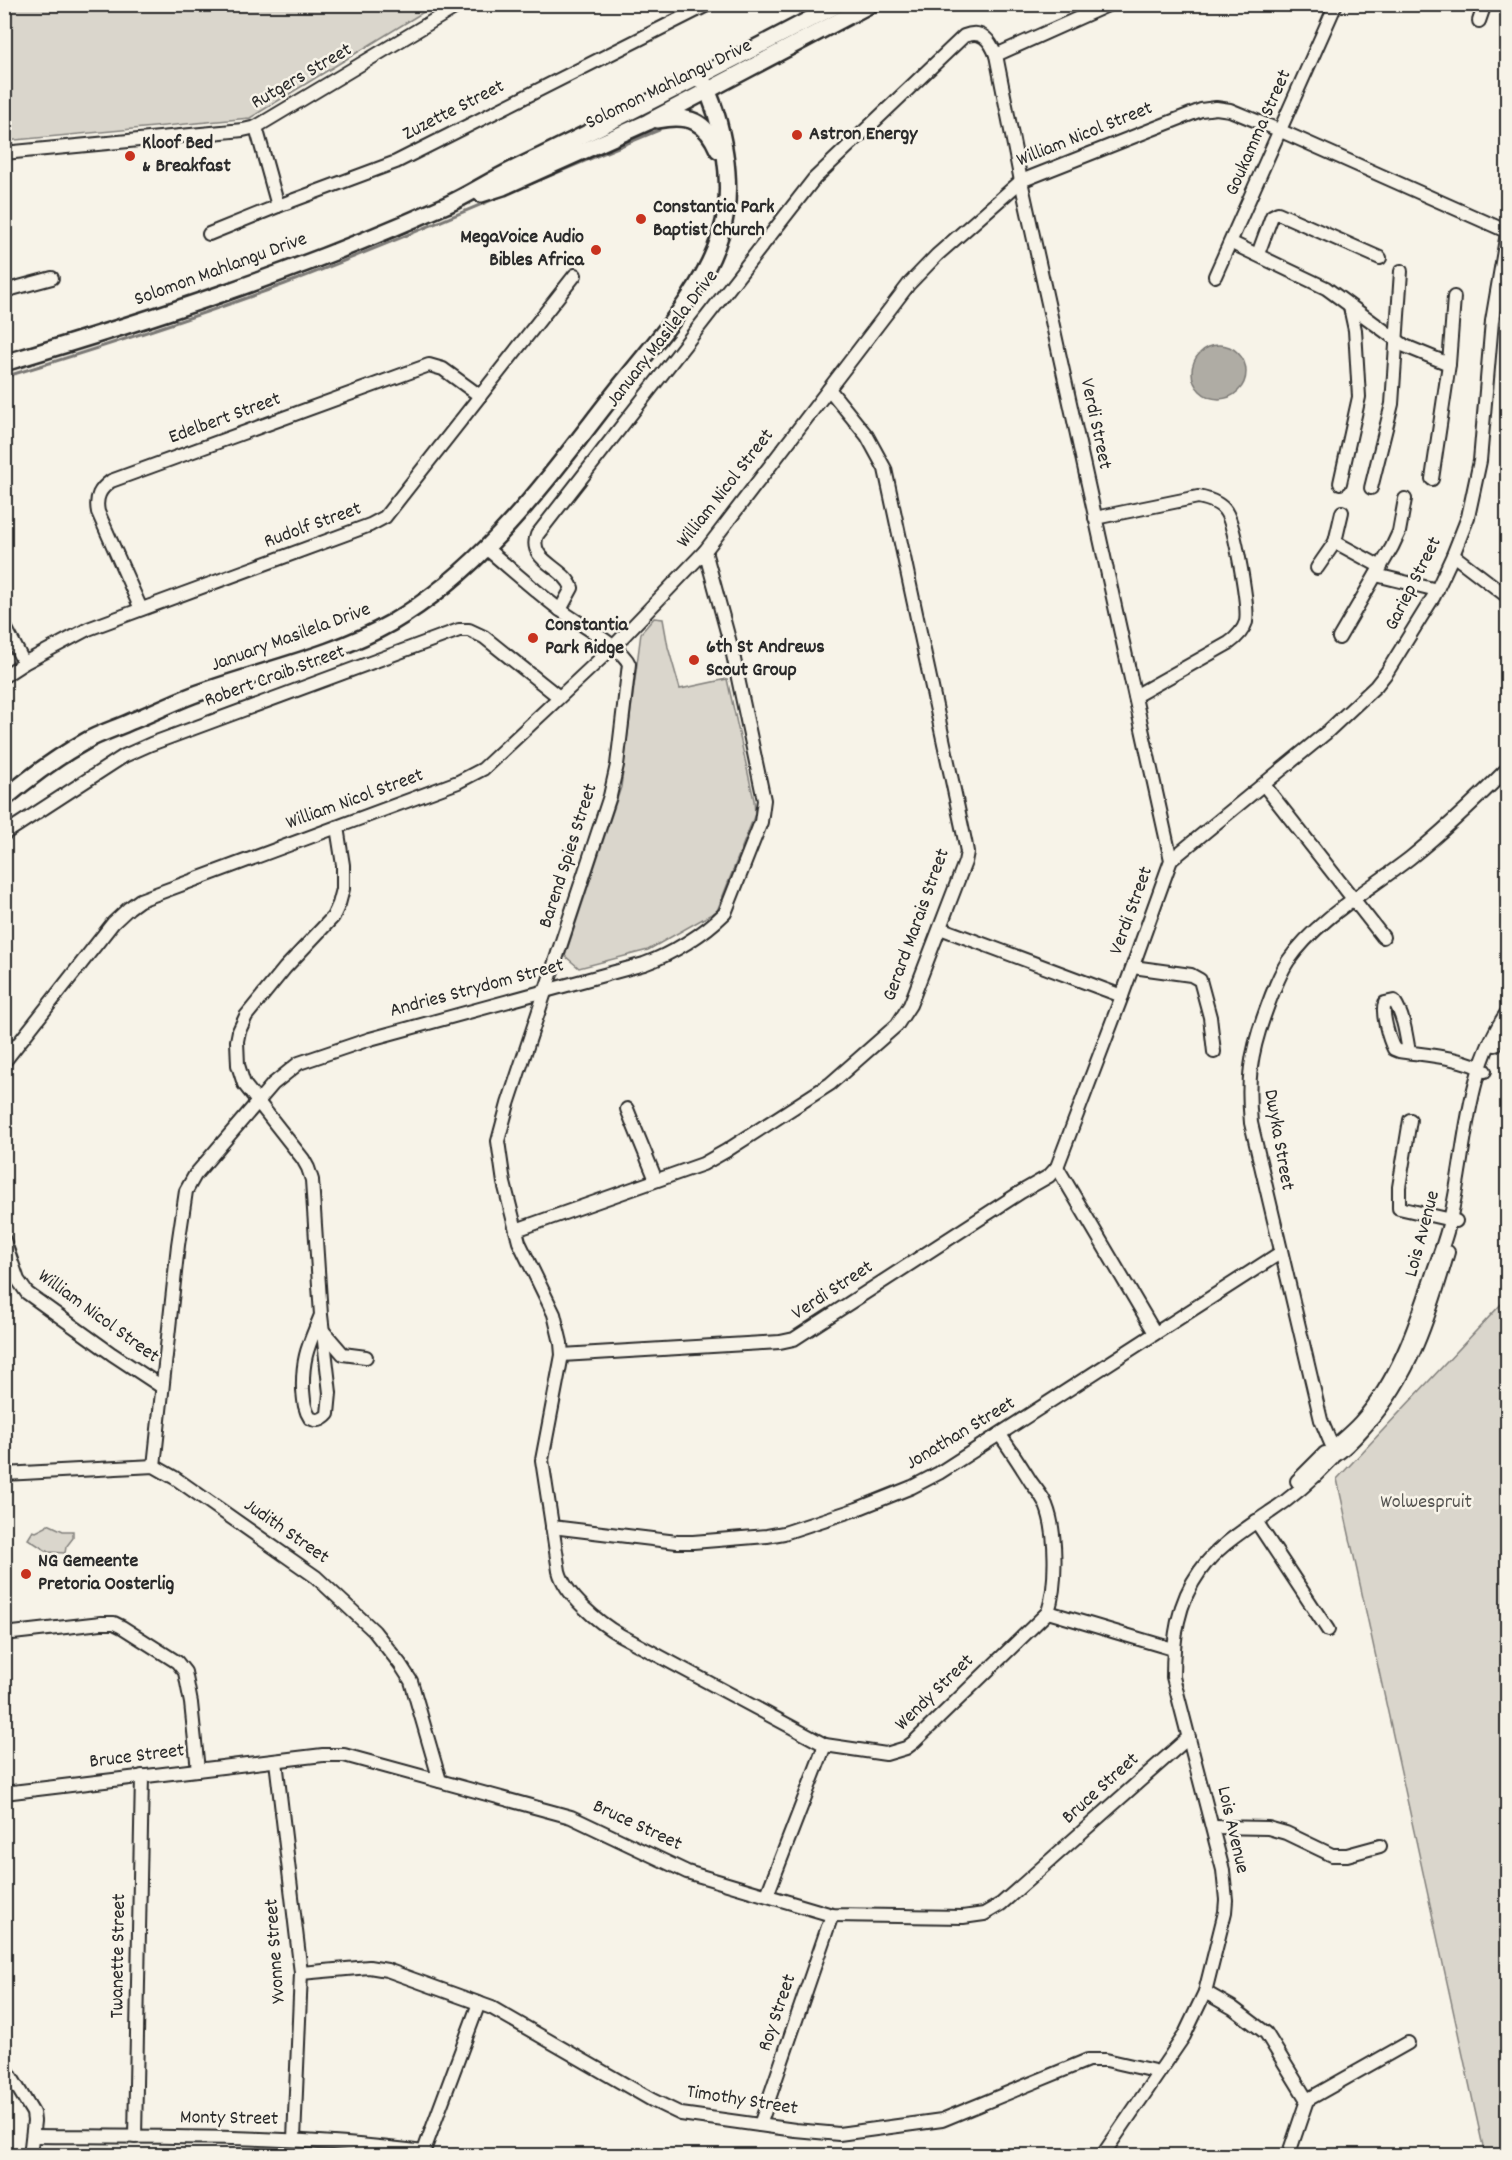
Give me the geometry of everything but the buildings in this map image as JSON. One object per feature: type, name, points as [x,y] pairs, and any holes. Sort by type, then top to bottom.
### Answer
[{"type":"main road","name":"Solomon Mahlangu Drive","points":[[447,205],[503,187],[648,122],[708,82],[839,4]]},
{"type":"main road","name":"Solomon Mahlangu Drive","points":[[4,363],[104,333],[270,276],[392,229],[447,205],[500,176],[708,82],[871,4]]},
{"type":"main road","name":"January Masilela Drive","points":[[691,296],[715,251],[726,214],[727,176],[724,150],[708,82]]},
{"type":"main road","name":"January Masilela Drive","points":[[4,798],[59,757],[87,740],[194,695],[296,662],[389,624],[428,600],[487,549],[555,469],[710,274],[720,255],[730,228],[734,207],[734,166],[723,109],[708,82]]},
{"type":"main road","points":[[648,122],[678,117],[699,124],[709,132],[715,143],[727,176]]},
{"type":"street","name":"Rutgers Street","points":[[4,153],[256,127],[461,4]]},
{"type":"street","name":"Zuzette Street","points":[[209,234],[396,162],[709,4]]},
{"type":"street","points":[[996,55],[1110,4]]},
{"type":"street","name":"Goukamma Street","points":[[1215,276],[1232,243],[1336,4]]},
{"type":"street","points":[[1479,21],[1485,4]]},
{"type":"street","name":"January Masilela Drive","points":[[560,610],[572,588],[569,580],[537,553],[534,542],[537,535],[779,222],[825,168],[964,36],[972,33],[981,34],[992,44],[996,55]]},
{"type":"street","name":"Verdi Street","points":[[562,1355],[794,1339],[1049,1176],[1057,1167],[1171,860],[1021,181],[996,55]]},
{"type":"street","name":"William Nicol Street","points":[[4,1062],[113,923],[135,903],[167,889],[472,776],[483,769],[613,647],[705,551],[909,285],[924,268],[1021,181],[1210,107],[1230,110],[1507,229]]},
{"type":"street","points":[[256,127],[278,206]]},
{"type":"street","points":[[1258,254],[1272,216],[1278,213],[1380,258]]},
{"type":"street","name":"Gariep Street","points":[[1171,860],[1326,733],[1376,686],[1437,590],[1468,516],[1480,461],[1492,321],[1507,229]]},
{"type":"street","points":[[1232,243],[1326,288],[1412,350],[1449,364]]},
{"type":"street","points":[[1371,488],[1392,404],[1401,271]]},
{"type":"street","name":"Rudolf Street","points":[[4,676],[75,635],[377,522],[392,510],[575,274]]},
{"type":"street","points":[[4,291],[52,278]]},
{"type":"street","points":[[1432,479],[1449,364],[1454,297]]},
{"type":"street","points":[[1340,483],[1359,397],[1356,338],[1350,307]]},
{"type":"street","name":"Edelbert Street","points":[[141,609],[98,512],[96,503],[98,494],[111,481],[429,365],[443,369],[480,396]]},
{"type":"street","name":"Gerard Marais Street","points":[[516,1230],[703,1164],[830,1084],[897,1025],[910,1005],[965,862],[967,852],[965,841],[885,469],[867,436],[830,389]]},
{"type":"street","points":[[1095,518],[1198,497],[1222,507],[1230,522],[1247,606],[1245,624],[1229,643],[1135,696]]},
{"type":"street","points":[[1339,638],[1399,532],[1405,499]]},
{"type":"street","points":[[1317,568],[1335,542],[1342,512]]},
{"type":"street","points":[[1335,542],[1378,571],[1437,590]]},
{"type":"street","points":[[487,549],[560,610],[613,647]]},
{"type":"street","name":"Andries Strydom Street","points":[[154,1466],[178,1245],[188,1185],[281,1076],[299,1063],[390,1033],[652,961],[716,922],[725,913],[761,822],[764,800],[732,650],[705,551]]},
{"type":"street","points":[[1453,555],[1508,597]]},
{"type":"street","points":[[4,625],[24,663]]},
{"type":"street","name":"Robert Craib Street","points":[[4,834],[124,756],[459,630],[469,630],[484,637],[559,697]]},
{"type":"street","name":"Barend Spies Street","points":[[552,1527],[542,1454],[562,1355],[560,1332],[554,1314],[522,1250],[502,1174],[498,1141],[614,778],[629,671],[626,658],[613,647]]},
{"type":"street","name":"Dwyka Street","points":[[1331,1451],[1308,1370],[1251,1123],[1249,1076],[1252,1056],[1270,999],[1289,960],[1319,929],[1467,810],[1508,768]]},
{"type":"street","points":[[1264,785],[1383,937]]},
{"type":"street","points":[[321,1315],[303,1363],[305,1409],[310,1418],[317,1420],[326,1417],[330,1409],[311,1174],[303,1159],[244,1084],[237,1060],[239,1031],[252,1008],[285,968],[333,917],[339,904],[343,889],[344,865],[337,827]]},
{"type":"street","points":[[940,928],[1122,996]]},
{"type":"street","points":[[1133,967],[1191,975],[1200,980],[1210,1017],[1214,1052]]},
{"type":"street","name":"Lois Avenue","points":[[1102,2156],[1184,2036],[1206,1992],[1221,1934],[1226,1900],[1223,1870],[1213,1827],[1173,1677],[1173,1649],[1178,1616],[1199,1571],[1214,1554],[1259,1520],[1276,1498],[1331,1451],[1361,1420],[1383,1391],[1403,1356],[1454,1221],[1469,1108],[1490,1039],[1508,1011]]},
{"type":"street","name":"Lois Avenue","points":[[1482,1070],[1508,1026]]},
{"type":"street","points":[[1409,1052],[1439,1057],[1482,1070]]},
{"type":"street","points":[[627,1109],[656,1180]]},
{"type":"street","points":[[1410,1120],[1398,1205],[1402,1209],[1454,1221]]},
{"type":"street","points":[[1057,1167],[1155,1333]]},
{"type":"street","name":"William Nicol Street","points":[[4,1240],[18,1280],[27,1293],[162,1387]]},
{"type":"street","name":"Jonathan Street","points":[[552,1527],[693,1542],[784,1533],[856,1509],[912,1487],[939,1473],[1280,1253]]},
{"type":"street","points":[[323,1330],[343,1354],[366,1357]]},
{"type":"street","points":[[1000,1435],[1045,1503],[1050,1517],[1053,1570],[1048,1612],[1173,1649]]},
{"type":"street","points":[[4,1474],[154,1466]]},
{"type":"street","name":"Judith Street","points":[[154,1466],[175,1478],[316,1577],[374,1631],[411,1682],[440,1781]]},
{"type":"street","points":[[1259,1520],[1328,1630]]},
{"type":"street","name":"Wendy Street","points":[[552,1527],[558,1571],[565,1586],[610,1629],[825,1745],[886,1754],[906,1748],[1048,1612]]},
{"type":"street","points":[[4,1634],[114,1623],[177,1662],[187,1679],[198,1770]]},
{"type":"street","name":"Bruce Street","points":[[4,1793],[323,1755],[344,1755],[571,1817],[687,1872],[832,1915],[963,1917],[984,1914],[1001,1904],[1189,1737]]},
{"type":"street","points":[[767,1895],[825,1745]]},
{"type":"street","name":"Yvonne Street","points":[[276,1761],[301,1973],[294,2139]]},
{"type":"street","name":"Twanette Street","points":[[135,2137],[142,1776]]},
{"type":"street","points":[[1213,1827],[1268,1828],[1286,1833],[1332,1855],[1347,1855],[1380,1846]]},
{"type":"street","name":"Roy Street","points":[[760,2125],[832,1915]]},
{"type":"street","name":"Timothy Street","points":[[301,1973],[380,1968],[478,2003],[511,2018],[652,2100],[681,2114],[795,2130],[839,2134],[922,2124],[952,2116],[1088,2060],[1106,2060],[1160,2072]]},
{"type":"street","points":[[1206,1992],[1266,2032],[1307,2100]]},
{"type":"street","points":[[422,2154],[478,2003]]},
{"type":"street","points":[[1287,2156],[1307,2100],[1408,2043]]},
{"type":"street","points":[[4,2065],[31,2106],[34,2121],[30,2156]]},
{"type":"street","name":"Monty Street","points":[[33,2136],[294,2139],[362,2144],[422,2154]]},
{"type":"green space","points":[[5,4],[435,5],[250,118],[5,141]]},
{"type":"green space","points":[[654,618],[663,619],[680,689],[727,679],[754,800],[755,814],[717,911],[648,950],[579,968],[565,956],[621,787],[641,633]]},
{"type":"green space","name":"Wolwespruit","points":[[1507,1298],[1508,2155],[1485,2156],[1337,1479]]},
{"type":"green space","points":[[48,1524],[63,1531],[73,1531],[73,1538],[66,1547],[65,1553],[48,1552],[28,1539],[33,1531],[36,1532]]},
{"type":"shaded area","points":[[1214,345],[1224,345],[1234,349],[1242,357],[1246,372],[1242,387],[1234,395],[1224,399],[1214,399],[1204,395],[1196,387],[1192,377],[1192,367],[1196,357],[1204,349]]},
{"type":"waterway","points":[[4,377],[216,309],[285,284],[426,228],[659,130]]},
{"type":"place","name":"Astron Energy","points":[[797,135]]},
{"type":"place","name":"Kloof Bed & Breakfast","points":[[130,156]]},
{"type":"place","name":"Constantia Park Baptist Church","points":[[641,219]]},
{"type":"place","name":"MegaVoice Audio Bibles Africa","points":[[596,250]]},
{"type":"place","name":"Constantia Park Ridge","points":[[533,638]]},
{"type":"place","name":"6th St Andrews Scout Group","points":[[694,660]]},
{"type":"place","name":"NG Gemeente Pretoria Oosterlig","points":[[26,1574]]}]
